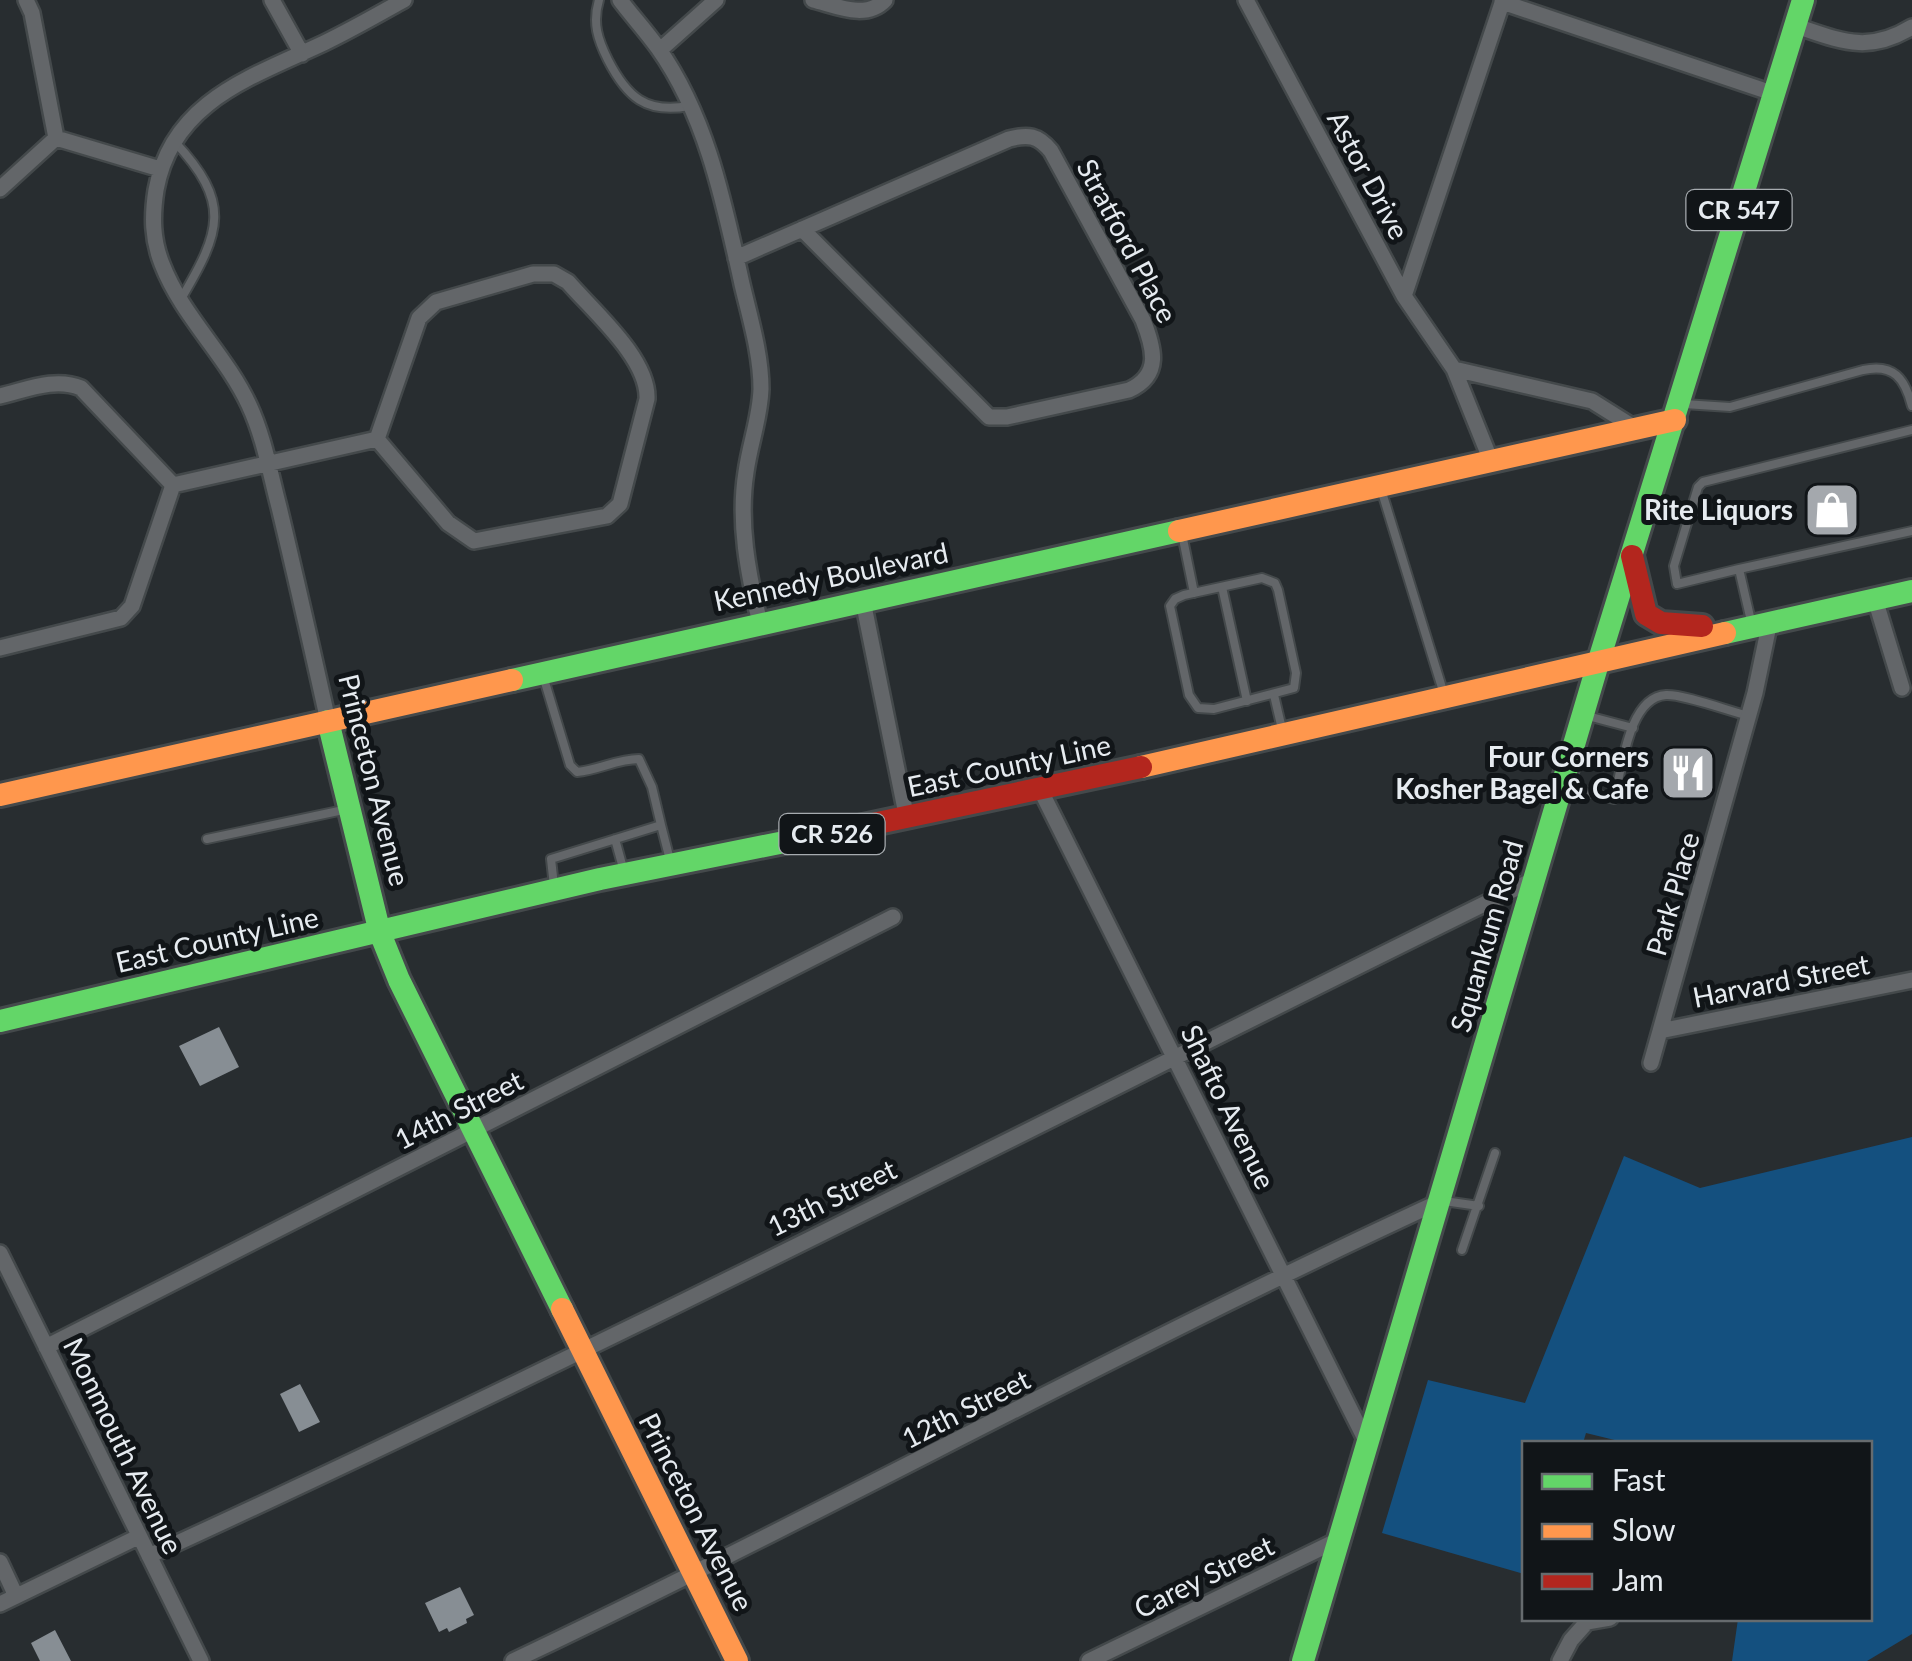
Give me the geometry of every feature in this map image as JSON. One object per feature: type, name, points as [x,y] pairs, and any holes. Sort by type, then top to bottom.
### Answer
[{"type":"main road","name":"Squankum Road","points":[[1303,1661],[1598,660],[1803,0]]},
{"type":"main road","name":"Kennedy Boulevard","points":[[0,795],[1380,487],[1634,428],[1677,412]]},
{"type":"main road","points":[[1632,556],[1646,614],[1665,625],[1694,622],[1717,632]]},
{"type":"main road","name":"East County Line","points":[[0,1022],[555,890],[1041,791],[1912,590]]},
{"type":"main road","name":"Princeton Avenue","points":[[328,721],[380,932],[399,980],[737,1661]]},
{"type":"street","points":[[26,0],[56,138]]},
{"type":"street","points":[[272,0],[302,54]]},
{"type":"street","name":"Princeton Avenue","points":[[328,721],[260,431],[248,402],[163,268],[153,240],[154,207],[160,169],[174,141],[213,98],[404,0]]},
{"type":"street","points":[[620,0],[660,50],[711,154],[757,351],[761,386],[758,422],[746,471],[743,519],[750,583],[760,623]]},
{"type":"street","points":[[660,50],[716,0]]},
{"type":"street","points":[[813,0],[862,12],[886,0]]},
{"type":"street","name":"Astor Drive","points":[[1246,0],[1404,296],[1454,368],[1491,461]]},
{"type":"street","points":[[1404,296],[1502,1],[1776,94]]},
{"type":"street","points":[[1796,26],[1853,45],[1893,38],[1912,27]]},
{"type":"street","name":"Stratford Place","points":[[736,258],[802,229],[1009,139],[1034,136],[1051,151],[1143,320],[1154,347],[1153,366],[1139,385],[1129,390],[988,417],[802,229]]},
{"type":"street","points":[[56,138],[160,169]]},
{"type":"street","points":[[0,189],[56,138]]},
{"type":"street","points":[[533,274],[554,274],[568,282],[638,362],[648,386],[620,504],[607,516],[584,523],[474,540],[448,523],[377,439],[424,310],[436,302],[533,274]]},
{"type":"street","points":[[1454,368],[1592,400],[1634,428]]},
{"type":"street","points":[[0,396],[54,383],[81,388],[173,485]]},
{"type":"street","points":[[173,485],[377,439]]},
{"type":"street","points":[[0,648],[121,618],[132,606],[173,485]]},
{"type":"street","points":[[1875,599],[1902,688]]},
{"type":"street","points":[[863,601],[907,819]]},
{"type":"street","name":"Park Place","points":[[1651,1063],[1748,716],[1761,623]]},
{"type":"street","name":"Shafto Avenue","points":[[1041,791],[1368,1447]]},
{"type":"street","name":"13th Street","points":[[149,1556],[582,1351],[1535,879]]},
{"type":"street","name":"14th Street","points":[[46,1346],[893,918]]},
{"type":"street","name":"Harvard Street","points":[[1660,1031],[1912,980]]},
{"type":"street","name":"12th Street","points":[[513,1661],[694,1575],[1283,1274],[1441,1201]]},
{"type":"street","name":"Monmouth Avenue","points":[[0,1253],[201,1661]]},
{"type":"street","points":[[0,1604],[138,1537]]},
{"type":"street","name":"Carey Street","points":[[1089,1661],[1340,1538]]},
{"type":"street","points":[[0,1562],[16,1596]]},
{"type":"street","points":[[1560,1661],[1571,1640],[1587,1622],[1593,1621]]},
{"type":"lane","points":[[599,0],[595,26],[599,42],[620,83],[639,101],[654,107],[669,110],[689,106]]},
{"type":"lane","points":[[174,141],[196,164],[215,206],[215,230],[181,299]]},
{"type":"lane","points":[[1677,412],[1730,406],[1863,370],[1885,368],[1903,380],[1912,406]]},
{"type":"lane","points":[[1912,430],[1703,482],[1674,566],[1677,584],[1912,532]]},
{"type":"lane","points":[[1380,487],[1444,695]]},
{"type":"lane","points":[[1181,529],[1194,593]]},
{"type":"lane","points":[[1739,569],[1761,623]]},
{"type":"lane","points":[[1262,578],[1275,583],[1296,682],[1294,688],[1206,710],[1193,704],[1170,614],[1175,599],[1222,588],[1262,578]]},
{"type":"lane","points":[[1222,588],[1247,701]]},
{"type":"lane","points":[[542,673],[570,765],[577,772],[624,759],[639,759],[652,787],[672,865]]},
{"type":"lane","points":[[1562,785],[1614,799],[1637,711],[1650,700],[1667,694],[1748,716]]},
{"type":"lane","points":[[1274,695],[1284,733]]},
{"type":"lane","points":[[1582,715],[1633,728]]},
{"type":"lane","points":[[207,840],[348,809]]},
{"type":"lane","points":[[555,890],[551,859],[661,825]]},
{"type":"lane","points":[[615,838],[625,875]]},
{"type":"lane","points":[[1462,1250],[1495,1153]]},
{"type":"lane","points":[[1441,1201],[1479,1206]]},
{"type":"shaded area","points":[[1912,1137],[1912,1634],[1867,1661],[1732,1661],[1738,1621],[1872,1621],[1872,1441],[1619,1441],[1586,1433],[1584,1441],[1522,1441],[1522,1573],[1382,1533],[1428,1380],[1525,1403],[1624,1156],[1700,1188]]},
{"type":"building","points":[[219,1027],[239,1067],[200,1086],[179,1046]]},
{"type":"building","points":[[300,1384],[320,1422],[299,1432],[280,1394]]},
{"type":"building","points":[[460,1587],[474,1615],[449,1632],[447,1628],[439,1632],[425,1603]]},
{"type":"building","points":[[55,1630],[71,1661],[40,1661],[31,1643]]},
{"type":"traffic: fast","points":[[1599,660],[1803,0]]},
{"type":"traffic: fast","points":[[512,680],[1179,531]]},
{"type":"traffic: fast","points":[[1725,633],[1912,591]]},
{"type":"traffic: fast","points":[[1303,1661],[1599,660]]},
{"type":"traffic: fast","points":[[328,721],[380,933],[399,980],[562,1309]]},
{"type":"traffic: fast","points":[[0,1021],[600,879],[854,828]]},
{"type":"traffic: slow","points":[[1179,531],[1675,420]]},
{"type":"traffic: slow","points":[[1141,767],[1725,633]]},
{"type":"traffic: slow","points":[[0,795],[512,680]]},
{"type":"traffic: slow","points":[[562,1309],[737,1661]]},
{"type":"traffic: jam","points":[[1632,556],[1646,614],[1661,623],[1702,626]]},
{"type":"traffic: jam","points":[[854,828],[1141,767]]},
{"type":"place","name":"Rite Liquors","points":[[1832,510]]},
{"type":"place","name":"Four Corners Kosher Bagel & Cafe","points":[[1688,773]]}]
